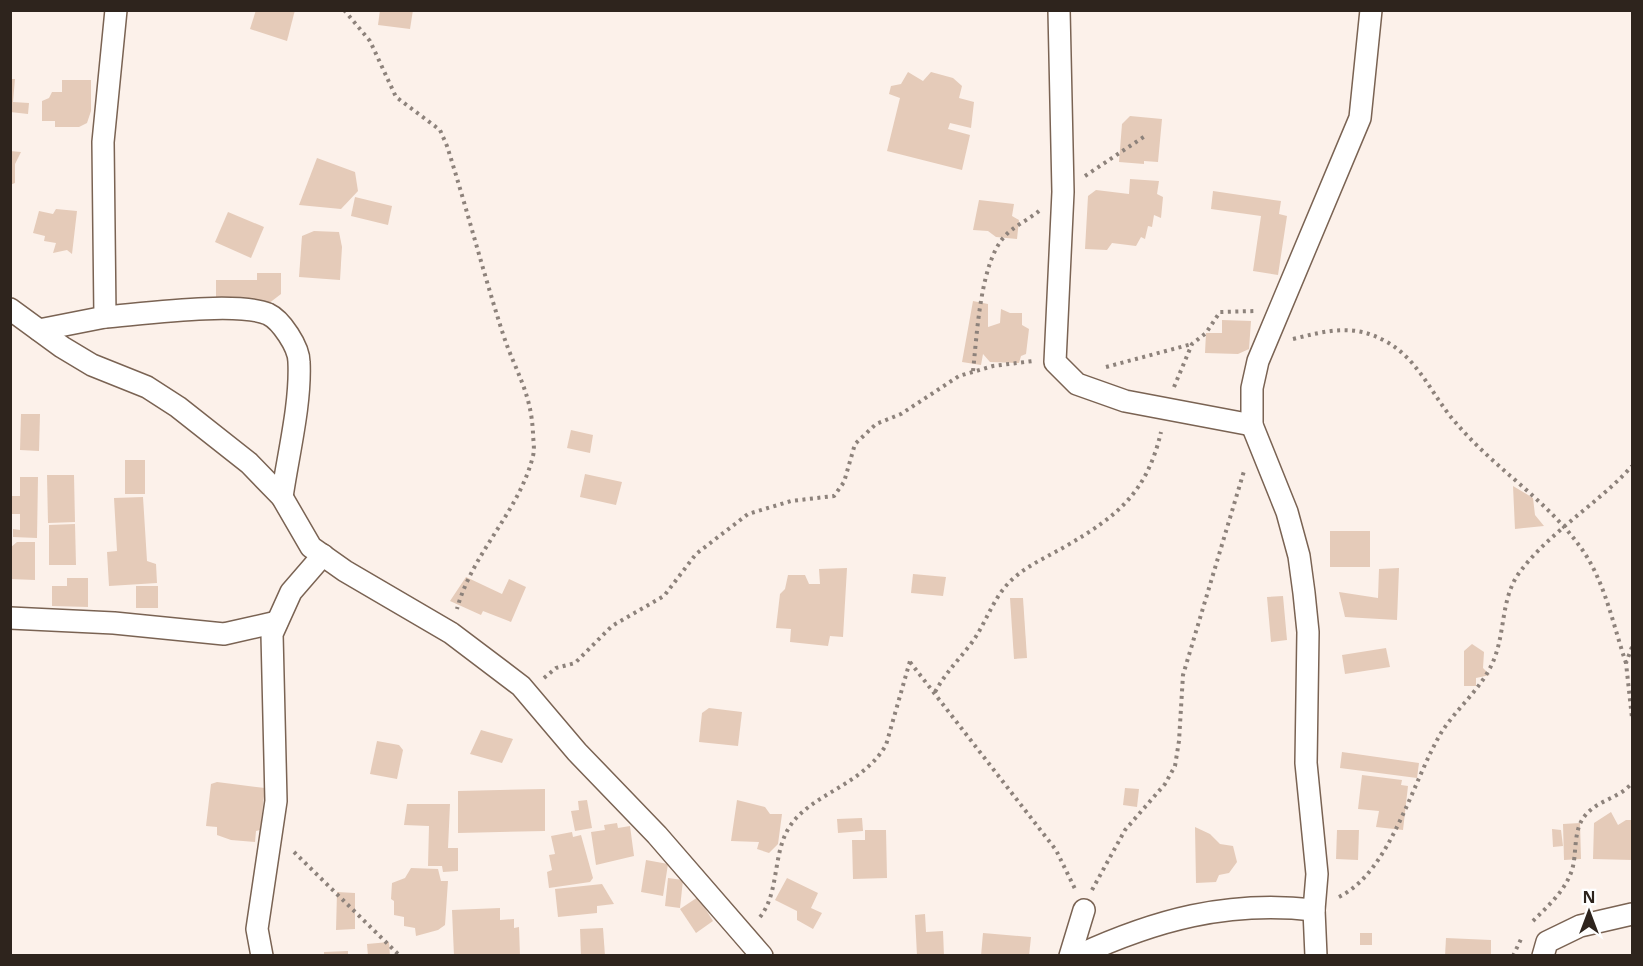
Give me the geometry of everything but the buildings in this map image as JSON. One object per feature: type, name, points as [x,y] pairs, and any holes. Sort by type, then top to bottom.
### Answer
[{"type":"street","points":[[105,317],[103,142],[116,10]]},
{"type":"street","points":[[1059,10],[1063,192],[1054,362],[1077,384],[1125,401],[1252,425]]},
{"type":"street","points":[[1316,956],[1314,910],[1317,874],[1306,764],[1308,632],[1305,592],[1299,556],[1287,512],[1252,425],[1252,388],[1258,361],[1360,118],[1371,10]]},
{"type":"street","points":[[10,309],[92,365],[147,387],[178,407],[249,463],[282,497],[311,547],[451,633],[497,666],[529,696],[577,752],[657,835],[746,934],[762,956]]},
{"type":"street","points":[[39,330],[105,317],[207,309],[245,309],[270,314],[286,331],[299,359],[298,391],[282,497]]},
{"type":"street","points":[[262,956],[257,929],[276,801],[272,633],[291,592],[323,555]]},
{"type":"street","points":[[10,618],[114,622],[224,633],[277,622]]},
{"type":"street","points":[[1077,956],[1123,934],[1167,920],[1214,911],[1260,907],[1314,910]]},
{"type":"street","points":[[1070,956],[1084,910]]},
{"type":"street","points":[[1543,956],[1547,942],[1580,926],[1632,914]]},
{"type":"path","points":[[344,10],[370,41],[396,97],[440,130],[447,146],[504,337],[525,384],[533,423],[534,453],[525,482],[512,509],[490,540],[462,591],[451,633]]},
{"type":"path","points":[[973,371],[982,297],[998,245],[1005,236],[1063,192],[1145,136]]},
{"type":"path","points":[[1100,368],[1192,344],[1206,333],[1220,312],[1279,310]]},
{"type":"path","points":[[1258,361],[1293,339],[1344,328],[1357,330],[1386,341],[1405,355],[1455,423],[1485,455],[1564,527],[1593,567],[1626,663],[1628,701],[1632,718]]},
{"type":"path","points":[[935,692],[949,668],[970,645],[1003,589],[1039,560],[1093,529],[1136,492],[1155,456],[1167,408],[1192,344]]},
{"type":"path","points":[[529,696],[549,672],[575,663],[612,626],[664,596],[696,554],[748,514],[791,501],[834,496],[844,482],[855,444],[876,424],[901,414],[959,376],[973,371],[1010,364],[1054,362]]},
{"type":"path","points":[[1084,910],[1088,897],[1125,830],[1165,784],[1175,766],[1183,675],[1247,464]]},
{"type":"path","points":[[1314,910],[1351,891],[1371,872],[1390,842],[1417,778],[1442,732],[1491,666],[1498,648],[1509,590],[1520,572],[1564,527],[1632,466]]},
{"type":"path","points":[[1626,663],[1632,647]]},
{"type":"path","points":[[746,934],[769,906],[776,862],[791,823],[854,778],[880,756],[886,745],[909,661],[1056,850],[1084,910]]},
{"type":"path","points":[[1529,927],[1556,897],[1568,879],[1582,818],[1594,806],[1620,793],[1632,783]]},
{"type":"path","points":[[294,852],[400,956]]},
{"type":"path","points":[[1513,956],[1524,932]]}]
